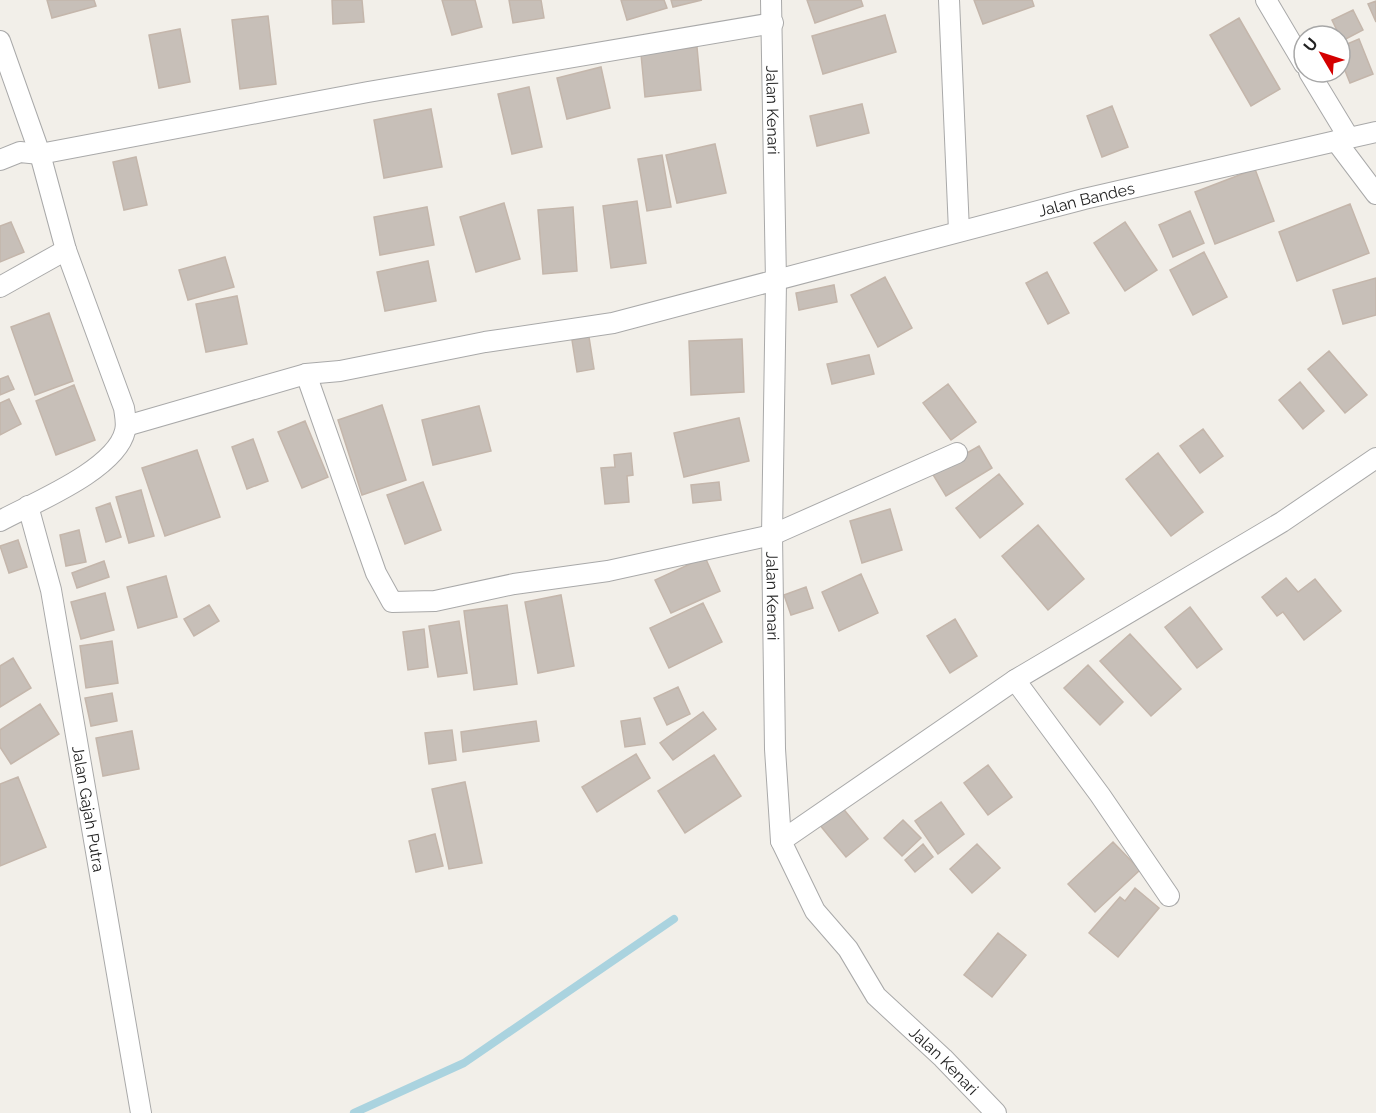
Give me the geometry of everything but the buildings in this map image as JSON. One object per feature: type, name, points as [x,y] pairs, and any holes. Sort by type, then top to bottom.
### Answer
[{"type":"street","name":"Jalan Kenari","points":[[771,0],[776,282],[772,535],[775,749],[781,841],[815,911],[848,949],[876,996],[943,1058],[996,1113]]},
{"type":"street","points":[[949,0],[959,231]]},
{"type":"street","points":[[1266,0],[1292,43]]},
{"type":"street","points":[[0,160],[20,152],[40,154],[379,90],[773,24]]},
{"type":"street","points":[[0,41],[40,154],[66,250],[124,408],[126,426],[125,433],[110,456],[89,472],[28,506],[2,513]]},
{"type":"street","points":[[1315,84],[1343,140],[1376,194]]},
{"type":"street","name":"Jalan Bandes","points":[[126,426],[306,374],[340,371],[484,342],[613,323],[776,282],[959,231],[1376,132]]},
{"type":"street","points":[[0,287],[66,250]]},
{"type":"street","points":[[306,374],[376,573],[392,602],[435,601],[514,584],[608,571],[772,535],[957,453]]},
{"type":"street","points":[[781,841],[1015,680],[1282,522],[1376,458]]},
{"type":"street","name":"Jalan Gajah Putra","points":[[28,506],[51,590],[141,1113]]},
{"type":"street","points":[[1015,680],[1101,795],[1169,896]]},
{"type":"waterway","points":[[354,1113],[464,1063],[674,919]]}]
